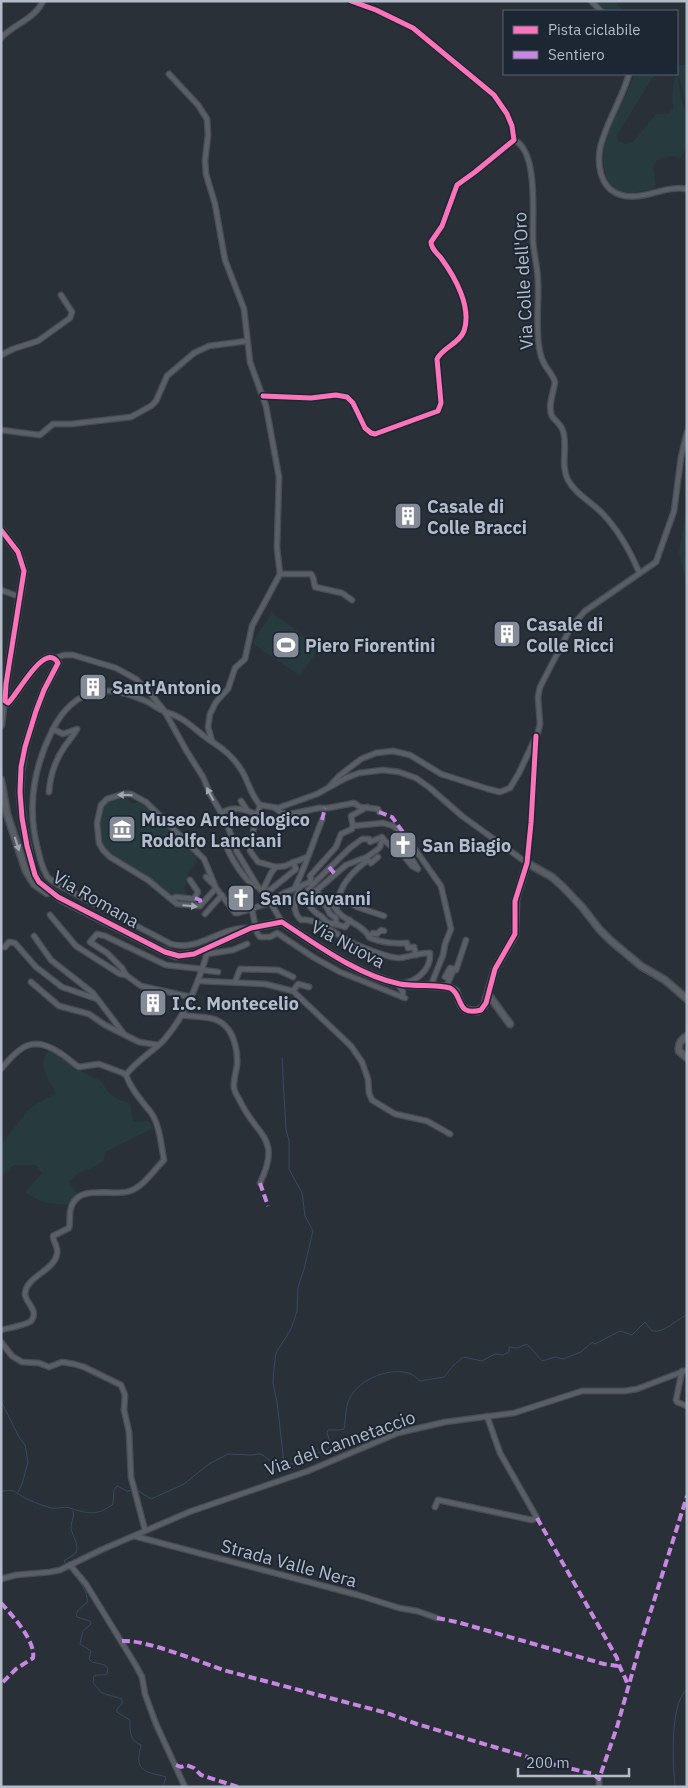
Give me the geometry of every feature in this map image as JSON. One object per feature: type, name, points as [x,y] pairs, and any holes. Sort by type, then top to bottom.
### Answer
[{"type":"street","points":[[1,38],[36,12],[43,1]]},
{"type":"street","points":[[263,396],[311,398],[345,396],[352,401],[366,429],[375,434],[439,410],[441,403],[437,359],[440,354],[462,336],[465,314],[460,292],[454,278],[442,258],[432,247],[431,242],[442,226],[457,185],[514,140],[507,114],[494,95],[413,28],[369,7],[351,1]]},
{"type":"street","points":[[590,1],[600,10]]},
{"type":"street","points":[[169,74],[198,105],[207,118],[206,172],[216,207],[224,257],[244,309],[251,366],[268,412],[278,472],[277,550],[280,574],[252,626],[244,659],[235,668],[228,689],[216,702],[210,714],[208,727],[212,741]]},
{"type":"street","points":[[629,75],[601,142],[599,162],[604,182],[612,191],[627,196],[671,188],[687,189]]},
{"type":"street","name":"Via Colle dell'Oro","points":[[514,140],[524,148],[529,162],[533,194],[533,247],[538,276],[539,349],[544,366],[556,382],[551,412],[563,430],[566,477],[572,486],[610,522],[628,547],[639,572]]},
{"type":"street","points":[[1,355],[40,340],[70,318],[72,312],[61,295]]},
{"type":"street","points":[[1,430],[40,435],[53,424],[71,424],[131,417],[151,406],[156,400],[167,376],[194,353],[209,346],[247,342]]},
{"type":"street","points":[[329,787],[339,776],[361,759],[376,753],[393,751],[410,755],[444,775],[492,790],[503,792],[510,788],[540,725],[538,700],[540,686],[571,627],[585,611],[656,562],[671,521],[687,432]]},
{"type":"street","points":[[1,530],[16,548],[23,564],[24,575],[1,725]]},
{"type":"street","points":[[280,574],[311,574],[315,587],[342,593],[352,600]]},
{"type":"street","points":[[1,590],[20,597]]},
{"type":"street","points":[[4,697],[6,702],[11,701],[27,677],[41,662],[48,658],[74,655],[123,671],[143,685],[165,712],[222,813],[237,852],[282,922],[254,928],[235,929],[191,946],[176,946],[168,943],[70,891],[49,878],[44,872],[33,828],[32,812],[36,769],[61,715],[69,706],[86,695],[98,691],[111,690],[124,693],[143,700],[165,712],[190,724],[225,750],[248,781],[260,805],[275,808],[317,794],[346,778],[373,770],[391,770],[409,776],[430,788],[462,816],[527,863],[552,877],[582,907],[610,940],[641,966],[665,980],[687,999]]},
{"type":"street","name":"Via Romana","points":[[55,658],[58,662],[57,667],[40,697],[21,767],[20,792],[24,829],[35,875],[40,883],[57,896],[170,954],[188,956],[254,928]]},
{"type":"street","points":[[49,792],[49,783],[57,762],[63,749],[77,729],[63,734],[53,729]]},
{"type":"street","points":[[466,940],[456,970],[454,969],[446,987],[456,991],[462,1007],[472,1011],[484,1007],[495,969],[515,935],[516,899],[527,863],[536,736]]},
{"type":"street","points":[[1,780],[10,822],[28,875],[39,889],[57,896]]},
{"type":"street","points":[[124,794],[138,797],[146,802],[198,852],[208,865],[216,888],[210,892],[200,906],[177,904],[148,880],[110,857],[103,850],[99,842],[97,823],[101,805],[107,799],[124,794]]},
{"type":"street","points":[[241,801],[247,810]]},
{"type":"street","points":[[275,808],[279,812],[288,814],[354,803],[360,807],[378,809],[379,812]]},
{"type":"street","points":[[260,805],[250,846],[250,851],[258,862],[276,867],[285,866],[307,857]]},
{"type":"street","points":[[353,826],[350,816],[367,807]]},
{"type":"street","points":[[222,813],[230,809],[247,810],[258,815]]},
{"type":"street","points":[[252,910],[254,928],[260,937],[270,937],[276,933],[340,972],[404,997],[398,984],[412,980],[421,974],[429,963],[430,953],[398,958],[389,957],[358,946],[317,923],[306,919],[301,920],[295,913],[297,887],[322,820]]},
{"type":"street","points":[[368,858],[346,865],[317,890],[311,892],[311,875],[336,847],[341,834],[352,829],[353,826],[383,823],[392,826],[406,837],[442,886],[451,928],[445,944],[444,955],[430,985]]},
{"type":"street","points":[[383,839],[404,856],[412,866],[418,869],[407,851],[410,845],[406,837]]},
{"type":"street","points":[[350,920],[345,927],[336,923],[329,923],[316,914],[307,903],[306,896],[310,886],[346,851],[362,839],[369,839],[370,842],[383,839]]},
{"type":"street","points":[[336,908],[340,892],[352,873],[379,848],[383,839]]},
{"type":"street","points":[[224,840],[229,854],[243,874],[252,884],[258,887]]},
{"type":"street","points":[[368,858],[371,863],[378,857]]},
{"type":"street","points":[[293,862],[296,869]]},
{"type":"street","points":[[266,898],[271,873],[276,867]]},
{"type":"street","points":[[296,869],[299,868],[303,871]]},
{"type":"street","points":[[206,877],[235,913],[238,914],[252,910],[296,869]]},
{"type":"street","points":[[171,899],[176,897],[194,899],[198,892],[190,880]]},
{"type":"street","points":[[266,898],[297,887],[310,886]]},
{"type":"street","points":[[317,890],[322,904],[325,904],[330,914],[336,918],[336,923]]},
{"type":"street","points":[[205,914],[222,895]]},
{"type":"street","points":[[339,898],[357,907],[384,916]]},
{"type":"street","points":[[325,904],[333,904],[334,908],[342,916],[361,928],[369,937],[382,943],[407,943],[408,948],[414,947],[416,955]]},
{"type":"street","points":[[50,915],[76,946],[120,974],[126,975]]},
{"type":"street","name":"Via Nuova","points":[[282,922],[319,947],[374,975],[398,984],[446,987]]},
{"type":"street","points":[[369,937],[373,933],[377,934],[381,930],[384,931]]},
{"type":"street","points":[[191,997],[141,986],[126,975],[108,953],[90,942],[97,934],[166,965],[218,972]]},
{"type":"street","points":[[34,936],[51,960],[88,988],[125,1035]]},
{"type":"street","points":[[5,947],[10,942],[15,942],[36,967],[60,986],[69,991],[98,999]]},
{"type":"street","points":[[206,954],[233,950],[246,944]]},
{"type":"street","points":[[126,1075],[169,1034],[182,1015],[198,981],[209,947]]},
{"type":"street","points":[[235,982],[240,969],[278,970],[293,977]]},
{"type":"street","points":[[198,981],[264,984],[293,991],[351,1046],[362,1062],[372,1100],[395,1114],[426,1122],[450,1134]]},
{"type":"street","points":[[31,982],[59,1006],[89,1014],[139,1042],[158,1045]]},
{"type":"street","points":[[293,991],[298,984],[309,987]]},
{"type":"street","points":[[488,994],[510,1024]]},
{"type":"street","points":[[182,1015],[213,1018],[224,1025],[232,1036],[237,1056],[235,1090],[246,1114],[264,1134],[269,1153],[267,1169],[260,1183]]},
{"type":"street","points":[[687,1036],[682,1039],[678,1046],[679,1051],[687,1058]]},
{"type":"street","points":[[1,1069],[23,1047],[33,1044],[55,1050],[79,1067],[99,1064],[126,1075],[142,1103],[152,1115],[158,1128],[164,1160],[146,1180],[129,1192],[93,1192],[76,1199],[71,1208],[69,1228],[53,1236],[58,1252],[56,1258],[28,1286],[26,1292],[33,1309],[32,1320],[26,1324],[1,1330]]},
{"type":"street","points":[[1,1342],[12,1356],[22,1362],[40,1363],[49,1367],[62,1362],[74,1364],[121,1385],[125,1395],[124,1410],[129,1432],[131,1477],[144,1530]]},
{"type":"street","points":[[684,1370],[676,1400],[687,1406]]},
{"type":"street","name":"Via del Cannetaccio","points":[[1,1579],[16,1575],[50,1572],[65,1567],[144,1530],[236,1495],[308,1472],[398,1432],[445,1422],[514,1413],[582,1391],[624,1391],[637,1389],[684,1370]]},
{"type":"street","points":[[435,1507],[438,1500],[532,1520],[536,1518],[500,1453],[487,1416]]},
{"type":"street","name":"Strada Valle Nera","points":[[134,1536],[358,1595],[437,1618]]},
{"type":"street","points":[[70,1565],[86,1584],[142,1677],[145,1694],[156,1724],[176,1765],[184,1787]]},
{"type":"street","points":[[599,1779],[599,1787]]},
{"type":"green space","points":[[596,1],[615,1],[622,10],[606,10]]},
{"type":"green space","points":[[678,65],[687,65],[687,105]]},
{"type":"green space","points":[[635,75],[656,75],[653,77],[617,135],[618,141],[625,144],[633,142],[656,114],[668,114],[673,109],[672,95],[675,76],[677,76],[683,105],[687,112],[687,148],[680,158],[671,156],[657,160],[653,166],[656,188],[626,192],[613,187],[608,181],[603,159],[604,146],[612,122]]},
{"type":"green space","points":[[687,505],[687,585],[679,553]]},
{"type":"green space","name":"Piero Fiorentini","points":[[272,613],[320,647],[300,676],[252,643]]},
{"type":"green space","points":[[126,797],[131,804],[142,801],[199,856],[196,859],[197,863],[187,874],[190,877],[183,888],[187,892],[184,896],[176,895],[173,897],[150,878],[106,851],[99,838],[101,810],[110,799]]},
{"type":"green space","points":[[50,1049],[63,1056],[84,1073],[101,1081],[108,1092],[119,1100],[130,1103],[133,1122],[149,1121],[153,1128],[105,1152],[104,1161],[78,1173],[69,1182],[78,1195],[69,1205],[35,1199],[25,1192],[42,1173],[36,1165],[14,1165],[1,1176],[1,1145],[30,1108],[56,1093],[46,1076],[43,1065]]},
{"type":"waterway","points":[[282,1058],[286,1130],[289,1140],[289,1169],[302,1193],[305,1216],[313,1231],[298,1287],[297,1311],[291,1329],[276,1353],[274,1368],[273,1383],[284,1463]]},
{"type":"waterway","points":[[1,1492],[5,1490],[13,1491],[29,1500],[51,1508],[68,1507],[82,1512],[93,1513],[102,1511],[113,1504],[114,1490],[117,1486],[127,1491],[137,1490],[151,1499],[184,1484],[209,1464],[228,1454],[259,1454],[269,1460],[292,1464],[304,1457],[326,1450],[331,1445],[327,1433],[328,1430],[344,1429],[348,1401],[354,1391],[376,1376],[385,1373],[403,1372],[411,1374],[420,1381],[444,1377],[463,1357],[482,1361],[495,1354],[503,1355],[509,1352],[509,1347],[517,1348],[527,1344],[542,1361],[555,1357],[564,1359],[581,1352],[592,1342],[595,1344],[620,1331],[632,1335],[645,1322],[652,1331],[657,1331],[666,1328],[687,1315]]},
{"type":"waterway","points":[[1,1401],[25,1445],[28,1462],[18,1492]]},
{"type":"waterway","points":[[67,1565],[64,1561],[76,1553],[77,1549],[71,1528],[73,1511]]},
{"type":"waterway","points":[[69,1568],[81,1584],[87,1598],[87,1603],[78,1611],[77,1617],[90,1621],[91,1624],[83,1631],[80,1644],[91,1651],[89,1659],[92,1662],[105,1665],[108,1669],[107,1674],[94,1676],[93,1683],[102,1693],[122,1699],[122,1704],[117,1709],[117,1712],[130,1720],[132,1738],[141,1745],[139,1763],[148,1772],[166,1777],[163,1787]]},
{"type":"waterway","points":[[675,1787],[673,1750],[675,1721],[681,1697],[687,1689]]},
{"type":"marked path","points":[[322,820],[325,808]]},
{"type":"marked path","points":[[379,812],[392,817],[405,835]]},
{"type":"marked path","points":[[329,867],[335,874]]},
{"type":"marked path","points":[[195,898],[200,900],[201,905]]},
{"type":"marked path","points":[[260,1183],[268,1206]]},
{"type":"marked path","points":[[122,1641],[132,1641],[158,1647],[223,1670],[387,1713],[417,1724],[548,1763],[593,1774],[599,1779],[617,1727],[641,1642],[687,1496]]},
{"type":"marked path","points":[[537,1518],[617,1658],[628,1686]]},
{"type":"marked path","points":[[1,1603],[17,1621],[27,1636],[33,1651],[33,1658],[16,1669],[1,1684]]},
{"type":"marked path","points":[[437,1618],[604,1664],[618,1666]]},
{"type":"marked path","points":[[176,1765],[181,1767],[186,1765],[194,1768],[201,1775],[238,1787]]},
{"type":"cycle path","points":[[263,396],[311,398],[336,395],[347,397],[353,403],[365,428],[375,434],[438,411],[441,403],[437,359],[443,351],[462,335],[466,322],[466,312],[457,283],[433,249],[431,242],[442,226],[457,185],[514,140],[512,126],[507,114],[494,95],[413,28],[376,10],[351,1]]},
{"type":"cycle path","points":[[1,530],[18,552],[24,571],[5,701],[8,703],[12,699],[39,664],[46,659],[52,658],[58,663],[36,711],[21,767],[22,818],[35,875],[39,882],[58,897],[165,952],[179,956],[194,954],[251,928],[282,922],[339,959],[369,974],[400,984],[450,988],[457,995],[463,1008],[473,1011],[481,1010],[486,1003],[495,969],[515,934],[515,901],[527,863],[536,736]]},
{"type":"place","name":"Casale di Colle Bracci","points":[[408,516]]},
{"type":"place","name":"Casale di Colle Ricci","points":[[507,634]]},
{"type":"place","name":"Piero Fiorentini","points":[[286,645]]},
{"type":"place","name":"Sant'Antonio","points":[[93,687]]},
{"type":"place","name":"Museo Archeologico Rodolfo Lanciani","points":[[122,829]]},
{"type":"place","name":"San Biagio","points":[[403,845]]},
{"type":"place","name":"San Giovanni","points":[[241,898]]},
{"type":"place","name":"I.C. Montecelio","points":[[153,1003]]}]
